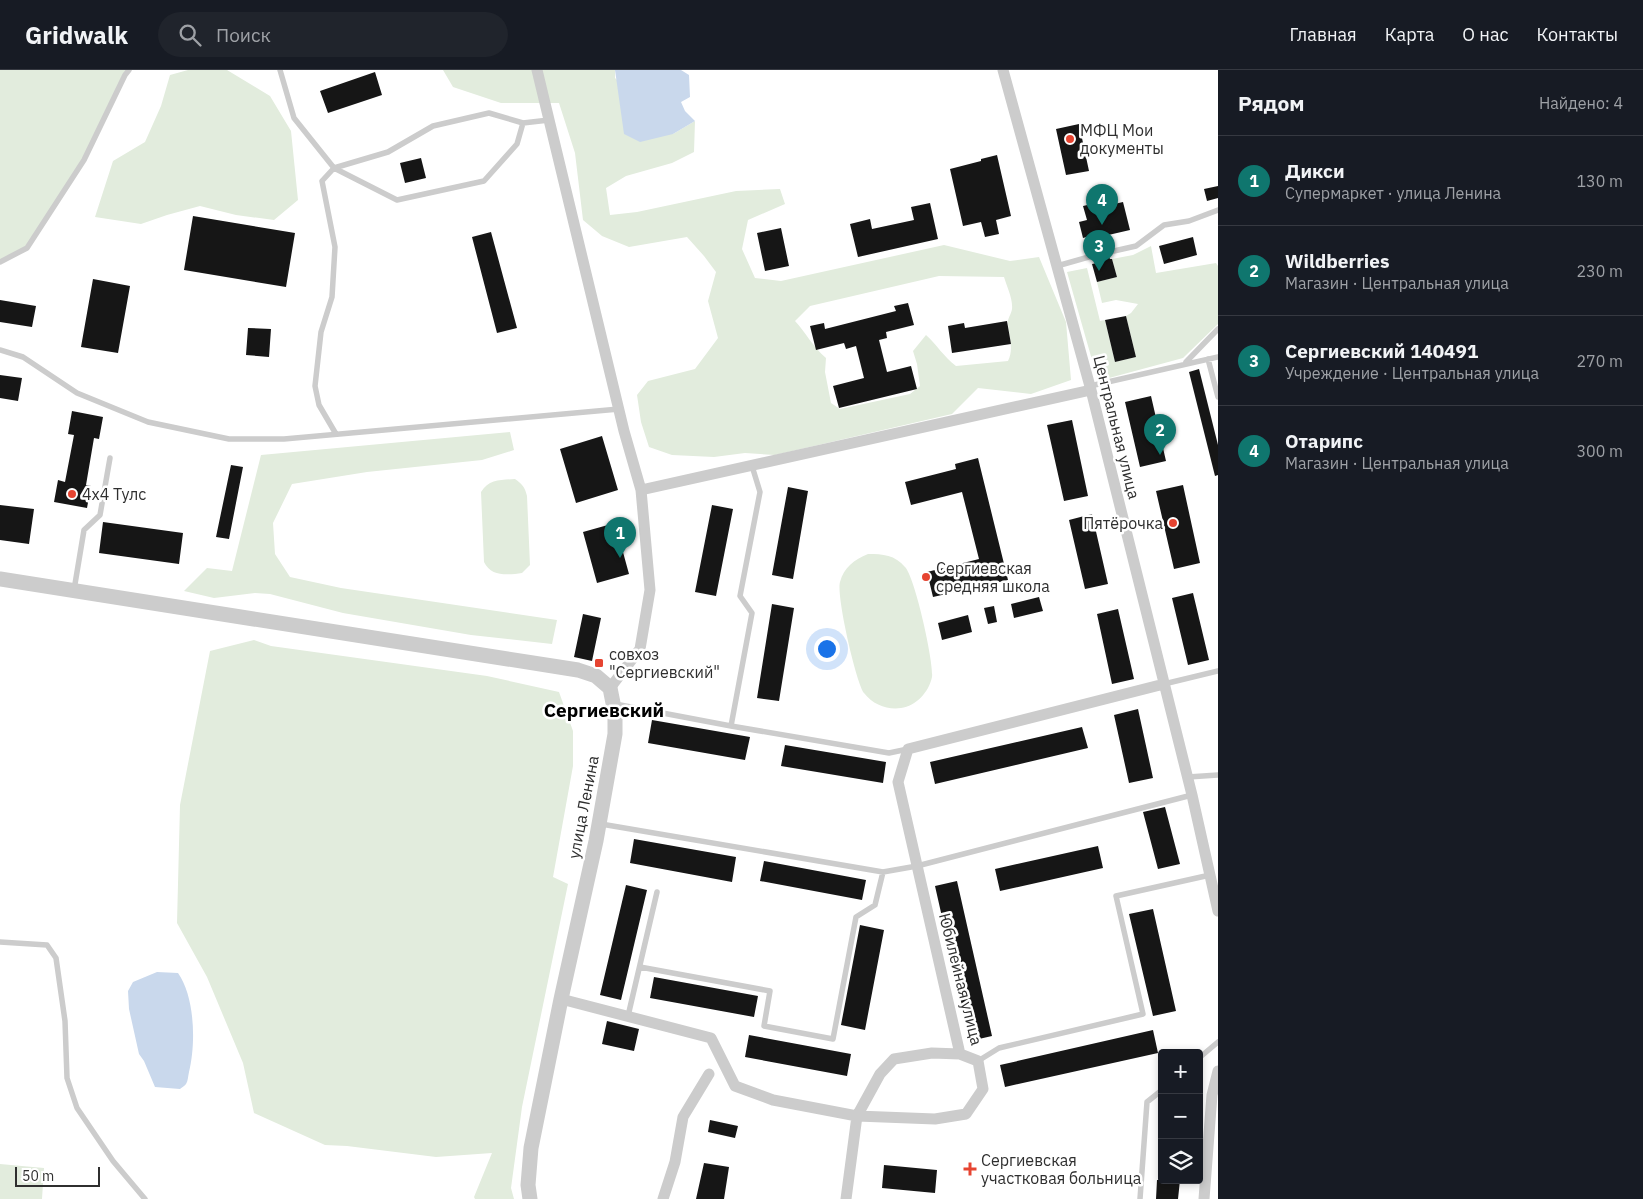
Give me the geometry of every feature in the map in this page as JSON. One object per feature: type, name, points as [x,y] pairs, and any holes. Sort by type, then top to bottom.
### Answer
[{"type":"street","points":[[0,579],[578,670],[596,676],[610,688],[640,649],[650,590],[641,490],[624,430],[536,70]]},
{"type":"street","name":"Центральная улица","points":[[1003,70],[1091,388],[1188,777],[1218,911]]},
{"type":"street","points":[[641,490],[1091,388]]},
{"type":"street","points":[[908,749],[1164,684]]},
{"type":"street","name":"улица Ленина","points":[[530,1199],[528,1185],[531,1148],[599,824],[614,734],[615,713],[610,688]]},
{"type":"street","name":"Юбилейная улица","points":[[561,999],[711,1038],[735,1086],[773,1100],[857,1116],[935,1119],[966,1114],[983,1089],[978,1061],[960,1054],[898,782],[908,749]]},
{"type":"street","points":[[846,1199],[857,1116],[880,1074],[894,1059],[932,1053],[960,1054]]},
{"type":"street","points":[[1204,1199],[1212,1094],[1218,1071]]},
{"type":"street","points":[[663,1199],[675,1162],[683,1117],[709,1074]]},
{"type":"lane","points":[[0,262],[27,248],[84,160],[129,70]]},
{"type":"lane","points":[[280,70],[294,118],[334,168],[397,200],[424,196],[484,181],[517,144],[523,123]]},
{"type":"lane","points":[[336,434],[320,406],[315,386],[322,332],[332,297],[335,247],[322,181],[334,168],[388,152],[433,126],[469,116],[489,113],[523,123],[549,120]]},
{"type":"lane","points":[[1057,266],[1136,246],[1164,225],[1189,221],[1218,210]]},
{"type":"lane","points":[[1185,363],[1218,329]]},
{"type":"lane","points":[[0,350],[23,357],[77,393],[148,422],[229,439],[284,439],[619,408]]},
{"type":"lane","points":[[1091,388],[1185,363],[1218,357]]},
{"type":"lane","points":[[1208,359],[1218,397]]},
{"type":"lane","points":[[74,590],[84,530],[100,514],[110,458]]},
{"type":"lane","points":[[731,726],[752,613],[740,596],[760,492],[752,466]]},
{"type":"lane","points":[[1164,684],[1218,671]]},
{"type":"lane","points":[[613,704],[889,754],[908,749]]},
{"type":"lane","points":[[1188,777],[1218,775]]},
{"type":"lane","points":[[599,824],[883,872],[917,866],[1192,795]]},
{"type":"lane","points":[[640,967],[770,991],[764,1026],[833,1039],[856,917],[875,905],[883,872]]},
{"type":"lane","points":[[978,1061],[999,1048],[1144,1014],[1116,896],[1210,875]]},
{"type":"lane","points":[[628,1016],[657,892]]},
{"type":"lane","points":[[0,942],[47,945],[56,958],[65,1021],[68,1078],[77,1108],[113,1161],[145,1199]]},
{"type":"lane","points":[[1203,1055],[1218,1042]]},
{"type":"lane","points":[[1140,1199],[1147,1102],[1158,1093]]},
{"type":"green space","points":[[0,70],[129,70],[84,160],[27,248],[0,262]]},
{"type":"green space","points":[[188,70],[227,70],[270,96],[291,131],[298,200],[274,220],[236,215],[200,206],[141,224],[95,217],[113,161],[145,142],[161,106],[170,75]]},
{"type":"green space","points":[[443,70],[615,70],[615,78],[673,134],[695,121],[694,152],[672,163],[626,176],[606,188],[610,215],[637,212],[736,191],[780,189],[785,204],[748,220],[742,249],[755,278],[781,281],[944,245],[1010,261],[1039,257],[1066,322],[1071,380],[1031,394],[978,388],[952,414],[775,455],[745,453],[714,457],[672,455],[649,447],[641,422],[637,395],[648,381],[695,369],[718,338],[708,301],[716,272],[687,237],[629,247],[602,236],[583,220],[575,153],[559,103],[501,103],[453,87]],"holes":[[[939,276],[1004,277],[1012,305],[1008,322],[1011,347],[1008,361],[956,366],[926,335],[913,351],[920,386],[910,394],[840,409],[831,403],[825,372],[826,358],[795,321],[810,306]]]},
{"type":"green space","points":[[1151,246],[1156,273],[1216,263],[1218,266],[1218,324],[1183,358],[1098,381],[1067,272],[1087,268],[1100,321],[1105,320],[1115,362],[1136,357],[1126,316],[1138,304],[1116,300],[1102,303],[1097,282],[1117,277],[1112,259],[1133,255]]},
{"type":"green space","points":[[510,432],[514,450],[482,460],[367,472],[292,484],[273,523],[275,554],[290,577],[341,588],[557,620],[552,644],[471,635],[343,613],[270,594],[255,593],[214,598],[184,591],[207,568],[232,571],[261,455]]},
{"type":"green space","points":[[515,479],[523,486],[527,496],[530,565],[522,573],[500,574],[487,567],[484,562],[481,492],[492,482]]},
{"type":"green space","points":[[868,554],[879,554],[897,560],[905,567],[914,586],[927,639],[932,677],[925,693],[907,707],[891,708],[881,706],[864,693],[856,673],[847,638],[841,603],[840,582],[844,572],[850,565]]},
{"type":"green space","points":[[254,640],[271,646],[487,676],[559,692],[573,731],[573,766],[553,877],[568,884],[522,1107],[511,1188],[514,1199],[475,1199],[474,1197],[492,1153],[436,1157],[325,1145],[254,1113],[243,1063],[207,977],[177,923],[180,805],[210,651]]},
{"type":"green space","points":[[0,1164],[44,1168],[42,1199],[0,1199]]},
{"type":"water","points":[[615,70],[681,70],[689,75],[690,97],[681,102],[685,111],[695,121],[673,134],[640,142],[624,134]]},
{"type":"water","points":[[157,972],[178,973],[184,983],[191,1007],[193,1048],[187,1083],[180,1089],[155,1087],[139,1054],[129,1009],[128,991],[133,982]]},
{"type":"building","points":[[375,72],[382,95],[328,113],[320,91]]},
{"type":"building","points":[[1079,124],[1089,171],[1066,175],[1056,129]]},
{"type":"building","points":[[997,155],[1011,216],[996,220],[999,234],[985,237],[981,222],[963,226],[950,169]]},
{"type":"building","points":[[421,158],[426,178],[405,183],[400,163]]},
{"type":"building","points":[[1218,186],[1218,198],[1207,201],[1204,189]]},
{"type":"building","points":[[1123,202],[1130,230],[1104,236],[1107,248],[1094,251],[1090,236],[1083,238],[1079,222],[1087,220],[1083,206],[1096,203],[1097,208]]},
{"type":"building","points":[[930,203],[938,239],[858,257],[850,224],[870,219],[872,229],[914,220],[911,207]]},
{"type":"building","points":[[193,216],[295,233],[286,287],[184,270]]},
{"type":"building","points":[[781,228],[789,266],[765,271],[757,233]]},
{"type":"building","points":[[491,232],[517,328],[497,333],[472,237]]},
{"type":"building","points":[[1193,237],[1197,255],[1164,264],[1159,246]]},
{"type":"building","points":[[1109,257],[1112,259],[1117,277],[1097,282],[1092,264],[1097,263],[1096,260]]},
{"type":"building","points":[[93,279],[130,286],[118,353],[81,347]]},
{"type":"building","points":[[0,300],[36,306],[32,327],[0,322]]},
{"type":"building","points":[[908,303],[914,325],[886,332],[887,338],[879,340],[887,372],[911,366],[917,389],[839,408],[833,386],[864,378],[856,346],[846,349],[844,343],[816,350],[810,326],[824,323],[825,329],[896,311],[894,306]]},
{"type":"building","points":[[1126,316],[1136,357],[1115,362],[1105,320]]},
{"type":"building","points":[[1007,321],[1011,344],[952,353],[948,326],[964,323],[965,328]]},
{"type":"building","points":[[248,328],[271,329],[269,357],[246,355]]},
{"type":"building","points":[[1199,369],[1218,445],[1218,475],[1215,476],[1189,372]]},
{"type":"building","points":[[0,375],[22,378],[18,401],[0,398]]},
{"type":"building","points":[[1151,396],[1166,461],[1140,467],[1125,402]]},
{"type":"building","points":[[72,411],[103,417],[99,439],[94,438],[86,485],[91,486],[87,508],[54,502],[58,480],[65,482],[74,435],[68,434]]},
{"type":"building","points":[[1072,420],[1088,496],[1064,501],[1047,425]]},
{"type":"building","points":[[602,436],[618,490],[576,503],[560,449]]},
{"type":"building","points":[[978,458],[1008,580],[933,597],[927,572],[979,559],[962,492],[911,505],[905,482],[956,469],[955,464]]},
{"type":"building","points":[[231,465],[243,467],[229,539],[216,537]]},
{"type":"building","points":[[1183,485],[1200,563],[1174,569],[1156,491]]},
{"type":"building","points":[[788,487],[808,491],[793,579],[772,575]]},
{"type":"building","points":[[0,505],[34,509],[29,544],[0,540]]},
{"type":"building","points":[[712,505],[733,509],[716,596],[695,592]]},
{"type":"building","points":[[1092,514],[1108,584],[1085,589],[1069,520]]},
{"type":"building","points":[[103,522],[183,533],[179,564],[99,553]]},
{"type":"building","points":[[615,523],[629,574],[597,583],[583,532]]},
{"type":"building","points":[[1193,593],[1209,660],[1188,665],[1172,598]]},
{"type":"building","points":[[1039,597],[1043,611],[1014,618],[1011,604]]},
{"type":"building","points":[[772,604],[794,608],[779,701],[757,698]]},
{"type":"building","points":[[994,606],[997,622],[988,624],[984,608]]},
{"type":"building","points":[[1118,609],[1134,679],[1112,684],[1097,614]]},
{"type":"building","points":[[583,614],[601,618],[592,661],[574,657]]},
{"type":"building","points":[[968,615],[972,632],[942,640],[938,623]]},
{"type":"building","points":[[1138,709],[1153,778],[1129,783],[1114,715]]},
{"type":"building","points":[[652,720],[750,737],[745,760],[648,743]]},
{"type":"building","points":[[1082,727],[1088,748],[935,784],[930,762]]},
{"type":"building","points":[[785,745],[886,762],[883,783],[781,766]]},
{"type":"building","points":[[1165,807],[1180,864],[1158,869],[1143,812]]},
{"type":"building","points":[[634,839],[736,857],[732,882],[630,863]]},
{"type":"building","points":[[1098,846],[1103,868],[1000,891],[995,869]]},
{"type":"building","points":[[764,861],[866,880],[862,900],[760,881]]},
{"type":"building","points":[[957,881],[992,1036],[970,1041],[935,886]]},
{"type":"building","points":[[626,885],[647,890],[621,1000],[600,995]]},
{"type":"building","points":[[1153,909],[1176,1011],[1153,1016],[1129,914]]},
{"type":"building","points":[[860,925],[884,930],[865,1030],[841,1025]]},
{"type":"building","points":[[654,977],[758,996],[754,1017],[650,998]]},
{"type":"building","points":[[607,1021],[639,1029],[634,1051],[602,1044]]},
{"type":"building","points":[[1153,1030],[1158,1053],[1005,1087],[1000,1065]]},
{"type":"building","points":[[749,1035],[851,1054],[847,1076],[745,1057]]},
{"type":"building","points":[[710,1120],[738,1126],[735,1138],[708,1132]]},
{"type":"building","points":[[704,1163],[729,1167],[724,1199],[696,1199]]},
{"type":"building","points":[[884,1165],[937,1170],[935,1193],[882,1188]]},
{"type":"building","points":[[1157,1180],[1158,1184],[1180,1184],[1178,1199],[1156,1199]]},
{"type":"place","name":"МФЦ Мои документы","points":[[1070,139]]},
{"type":"place","name":"Отарипс","points":[[1102,225]]},
{"type":"place","name":"Сергиевский 140491","points":[[1099,271]]},
{"type":"place","name":"Wildberries","points":[[1160,455]]},
{"type":"place","name":"4x4 Тулс","points":[[72,494]]},
{"type":"place","name":"Пятёрочка","points":[[1173,523]]},
{"type":"place","name":"Дикси","points":[[620,558]]},
{"type":"place","name":"Сергиевская средняя школа","points":[[926,577]]},
{"type":"place","name":"совхоз \"Сергиевский\"","points":[[599,663]]},
{"type":"place","name":"Сергиевская участковая больница","points":[[970,1169]]},
{"type":"district","name":"Сергиевский","points":[[604,710]]}]
